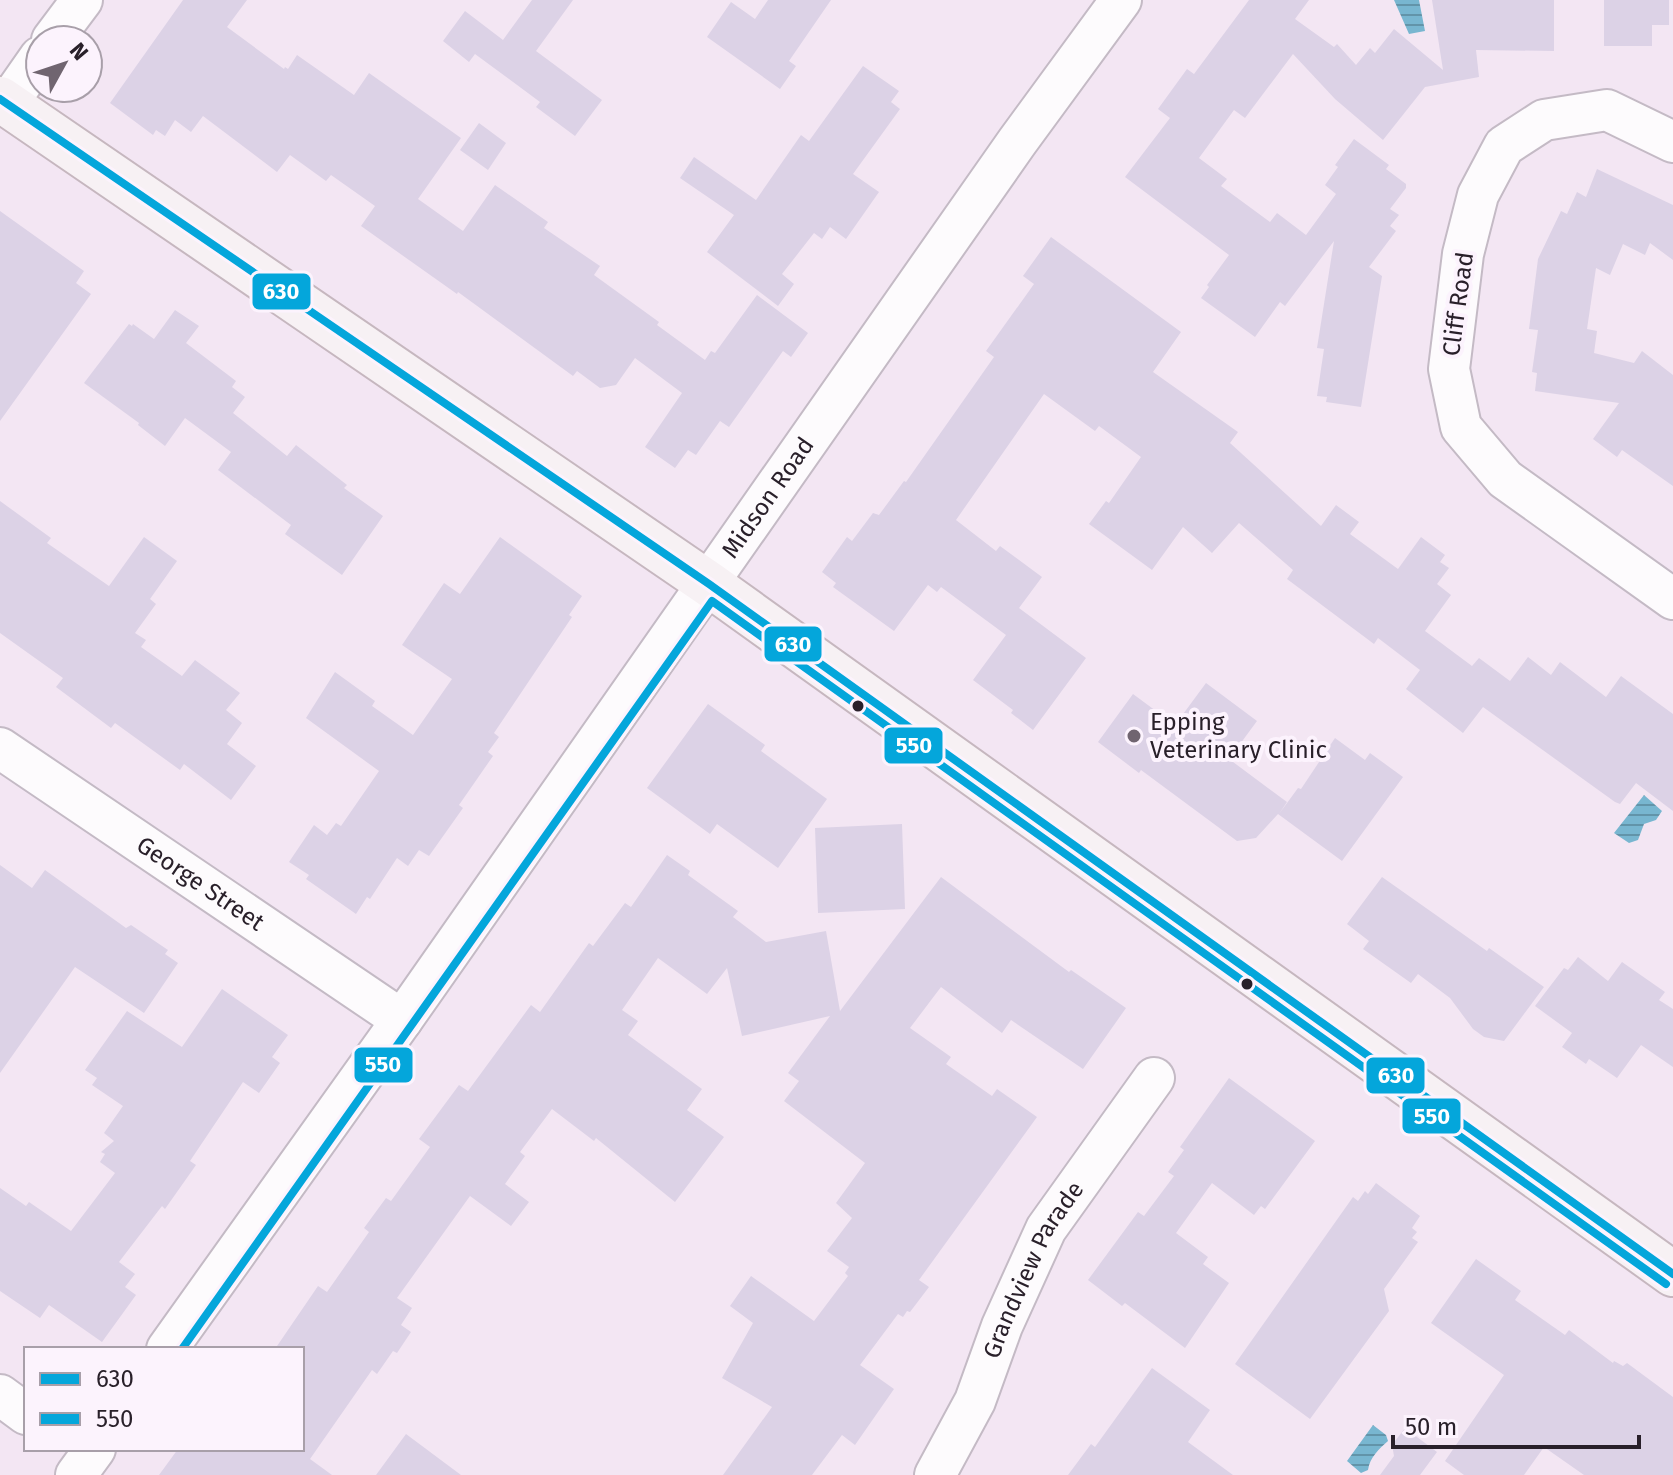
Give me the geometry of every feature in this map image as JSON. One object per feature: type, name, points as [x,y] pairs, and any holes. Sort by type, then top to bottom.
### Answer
[{"type":"main road","points":[[4,102],[709,584],[1673,1274]]},
{"type":"street","points":[[64,24],[82,0]]},
{"type":"street","name":"Midson Road","points":[[168,1347],[402,1020],[1017,142],[1121,0]]},
{"type":"street","points":[[4,102],[24,77]]},
{"type":"street","name":"Cliff Road","points":[[1673,142],[1607,110],[1544,120],[1504,146],[1478,195],[1463,254],[1449,369],[1461,427],[1505,479],[1673,599]]},
{"type":"street","name":"George Street","points":[[0,748],[402,1020]]},
{"type":"street","name":"Grandview Parade","points":[[935,1475],[975,1401],[1002,1326],[1046,1229],[1154,1078]]},
{"type":"street","points":[[0,1395],[24,1413]]},
{"type":"water","points":[[1394,0],[1419,0],[1425,31],[1409,34]]},
{"type":"water","points":[[1644,795],[1662,811],[1656,820],[1644,824],[1638,840],[1629,843],[1614,833]]},
{"type":"water","points":[[1373,1425],[1386,1435],[1388,1441],[1373,1457],[1368,1470],[1361,1473],[1347,1461]]},
{"type":"building","points":[[183,0],[247,0],[227,27],[284,69],[288,69],[297,55],[354,95],[369,73],[461,138],[418,199],[463,231],[495,185],[548,222],[544,228],[600,266],[594,275],[705,360],[711,351],[715,353],[757,295],[808,333],[791,357],[783,351],[729,427],[720,421],[696,455],[688,450],[675,468],[645,447],[682,393],[635,358],[616,385],[600,388],[577,371],[573,376],[361,226],[375,206],[331,175],[326,181],[290,155],[277,172],[203,116],[191,132],[175,120],[165,136],[156,130],[153,135],[110,103]]},
{"type":"building","points":[[532,0],[573,0],[536,51],[602,100],[575,136],[536,107],[540,102],[475,54],[469,62],[443,41],[465,11],[503,40]]},
{"type":"building","points":[[768,0],[831,0],[789,61],[796,66],[780,89],[707,37],[731,2],[755,19]]},
{"type":"building","points":[[1249,0],[1309,0],[1295,19],[1334,47],[1337,44],[1356,65],[1370,48],[1375,53],[1394,29],[1443,70],[1432,0],[1554,0],[1554,51],[1476,50],[1479,77],[1425,87],[1383,140],[1335,99],[1293,54],[1245,118],[1234,110],[1199,158],[1227,179],[1221,186],[1270,222],[1277,213],[1306,235],[1336,194],[1325,185],[1354,139],[1389,165],[1386,169],[1406,184],[1390,209],[1399,215],[1390,226],[1396,231],[1369,267],[1382,276],[1361,407],[1326,402],[1327,397],[1317,396],[1324,349],[1317,348],[1334,241],[1285,306],[1280,302],[1255,337],[1201,298],[1229,255],[1125,177],[1170,118],[1158,109],[1187,69],[1194,74]]},
{"type":"building","points":[[1604,0],[1669,0],[1669,25],[1652,25],[1652,46],[1604,46]]},
{"type":"building","points":[[863,66],[899,91],[891,102],[900,109],[853,174],[879,192],[846,239],[830,227],[822,239],[814,233],[782,274],[794,284],[778,306],[707,252],[734,215],[680,178],[694,157],[756,200],[801,135],[809,141]]},
{"type":"building","points":[[479,123],[506,143],[488,170],[460,150]]},
{"type":"building","points":[[1597,169],[1673,205],[1673,260],[1650,243],[1645,255],[1623,244],[1610,275],[1596,268],[1587,329],[1597,331],[1594,353],[1634,363],[1642,351],[1673,375],[1673,486],[1622,450],[1617,457],[1593,439],[1619,403],[1535,391],[1537,373],[1532,372],[1538,330],[1529,329],[1538,259],[1561,211],[1567,214],[1577,192],[1586,197]]},
{"type":"building","points":[[0,211],[84,271],[76,283],[91,294],[0,421]]},
{"type":"building","points":[[1051,237],[1181,332],[1153,372],[1238,432],[1230,443],[1321,526],[1336,505],[1359,522],[1350,534],[1398,569],[1421,537],[1445,555],[1440,562],[1449,568],[1437,584],[1451,595],[1425,631],[1472,666],[1479,658],[1510,681],[1528,657],[1551,675],[1560,662],[1606,697],[1621,676],[1673,714],[1673,811],[1636,783],[1620,804],[1615,802],[1483,707],[1463,733],[1406,689],[1420,670],[1378,638],[1374,644],[1287,579],[1293,570],[1239,523],[1212,553],[1183,527],[1152,570],[1089,524],[1106,501],[1109,503],[1141,457],[1099,426],[1095,431],[1044,394],[956,520],[996,551],[1000,546],[1042,577],[1019,608],[1086,658],[1033,730],[1011,713],[1013,710],[973,680],[1006,635],[941,587],[937,592],[928,585],[894,631],[833,587],[836,583],[822,572],[847,537],[852,541],[873,513],[879,515],[906,482],[994,357],[986,351],[1034,284],[1023,276]]},
{"type":"building","points":[[175,310],[199,326],[186,343],[236,381],[232,387],[245,397],[233,413],[287,456],[296,445],[347,485],[344,488],[383,516],[342,575],[285,534],[291,525],[218,470],[231,452],[185,418],[165,446],[84,383],[129,324],[154,339]]},
{"type":"building","points":[[0,501],[51,538],[47,543],[109,586],[144,537],[177,561],[150,599],[156,604],[135,633],[146,640],[141,647],[182,676],[195,660],[240,693],[226,710],[242,723],[227,744],[256,766],[231,800],[184,764],[180,770],[115,723],[111,728],[56,687],[63,678],[0,633]]},
{"type":"building","points":[[500,537],[582,596],[569,615],[572,617],[494,733],[499,737],[488,752],[493,756],[459,805],[463,808],[429,856],[419,850],[408,866],[397,858],[370,899],[367,897],[356,914],[306,879],[309,875],[289,862],[314,825],[327,835],[336,823],[341,826],[379,771],[306,718],[335,672],[375,701],[372,706],[413,735],[452,679],[402,645],[444,583],[460,594]]},
{"type":"building","points":[[1206,683],[1257,721],[1229,759],[1287,802],[1279,814],[1298,788],[1301,789],[1335,738],[1365,760],[1370,753],[1403,777],[1342,861],[1278,814],[1256,838],[1237,841],[1098,742],[1133,694],[1175,725]]},
{"type":"building","points":[[708,704],[765,745],[761,751],[827,799],[778,868],[717,824],[710,834],[647,788]]},
{"type":"building","points":[[902,824],[905,909],[818,913],[815,828]]},
{"type":"building","points":[[667,855],[690,871],[688,875],[738,911],[733,917],[766,942],[826,931],[840,1011],[941,877],[1069,972],[1071,970],[1126,1008],[1083,1069],[1011,1020],[1002,1033],[941,987],[910,1028],[951,1057],[946,1064],[992,1096],[997,1089],[1037,1117],[919,1280],[929,1287],[910,1312],[907,1311],[903,1317],[898,1314],[860,1365],[894,1389],[855,1445],[842,1435],[812,1475],[723,1475],[772,1407],[722,1378],[753,1323],[730,1306],[751,1276],[814,1321],[848,1276],[845,1273],[849,1267],[827,1251],[852,1218],[836,1203],[865,1163],[784,1101],[799,1081],[788,1073],[830,1016],[742,1036],[727,968],[707,994],[658,958],[622,1010],[638,1021],[628,1035],[702,1089],[687,1110],[724,1137],[675,1202],[596,1138],[594,1141],[552,1109],[520,1152],[525,1156],[505,1184],[529,1202],[511,1226],[470,1196],[397,1298],[412,1308],[401,1325],[411,1332],[377,1374],[372,1370],[310,1459],[332,1475],[159,1475],[177,1451],[304,1451],[304,1347],[276,1347],[318,1286],[327,1292],[369,1232],[364,1228],[386,1198],[391,1201],[430,1147],[419,1139],[459,1085],[468,1091],[531,1005],[540,1012],[589,943],[593,946],[625,903],[631,907]]},
{"type":"building","points":[[0,865],[32,888],[45,870],[126,928],[131,925],[168,950],[165,954],[178,963],[144,1013],[75,967],[0,1073]]},
{"type":"building","points":[[1382,877],[1544,987],[1504,1041],[1484,1037],[1473,1029],[1450,998],[1418,974],[1411,983],[1363,949],[1369,941],[1347,924]]},
{"type":"building","points":[[1578,957],[1608,981],[1622,962],[1665,992],[1659,1000],[1673,1009],[1673,1067],[1641,1045],[1617,1078],[1589,1059],[1586,1064],[1562,1047],[1572,1033],[1535,1006],[1564,968],[1568,970]]},
{"type":"building","points":[[222,989],[288,1035],[272,1057],[280,1063],[259,1093],[243,1082],[190,1161],[196,1165],[165,1209],[162,1206],[119,1262],[135,1274],[125,1287],[136,1295],[102,1342],[49,1305],[40,1318],[0,1291],[0,1188],[26,1206],[29,1202],[71,1231],[115,1173],[100,1162],[105,1154],[101,1152],[114,1141],[104,1133],[123,1106],[92,1085],[97,1078],[85,1070],[127,1011],[182,1047]]},
{"type":"building","points":[[1229,1078],[1315,1141],[1265,1209],[1261,1206],[1254,1215],[1212,1183],[1176,1233],[1208,1257],[1203,1264],[1229,1283],[1185,1348],[1125,1303],[1122,1306],[1088,1280],[1138,1212],[1144,1216],[1174,1176],[1168,1172],[1184,1150],[1180,1147]]},
{"type":"building","points":[[1376,1183],[1420,1216],[1412,1228],[1417,1232],[1412,1238],[1418,1242],[1384,1289],[1389,1311],[1310,1419],[1235,1364],[1353,1197],[1358,1201]]},
{"type":"building","points":[[1476,1259],[1521,1291],[1515,1300],[1565,1335],[1569,1330],[1613,1363],[1623,1366],[1627,1363],[1673,1397],[1673,1475],[1584,1475],[1544,1447],[1524,1475],[1464,1475],[1445,1461],[1504,1375],[1431,1323]]},
{"type":"building","points":[[1152,1368],[1210,1410],[1188,1442],[1233,1475],[1068,1475],[1091,1444],[1095,1447]]},
{"type":"building","points":[[1405,1428],[1437,1452],[1420,1475],[1380,1475],[1394,1456],[1392,1445]]},
{"type":"building","points":[[406,1434],[461,1475],[376,1475]]},
{"type":"transit line","name":"630","points":[[0,99],[709,584],[1673,1274]]},
{"type":"transit line","name":"550","points":[[183,1347],[712,601],[1666,1284]]},
{"type":"place","name":"Epping Veterinary Clinic","points":[[1134,736]]}]
